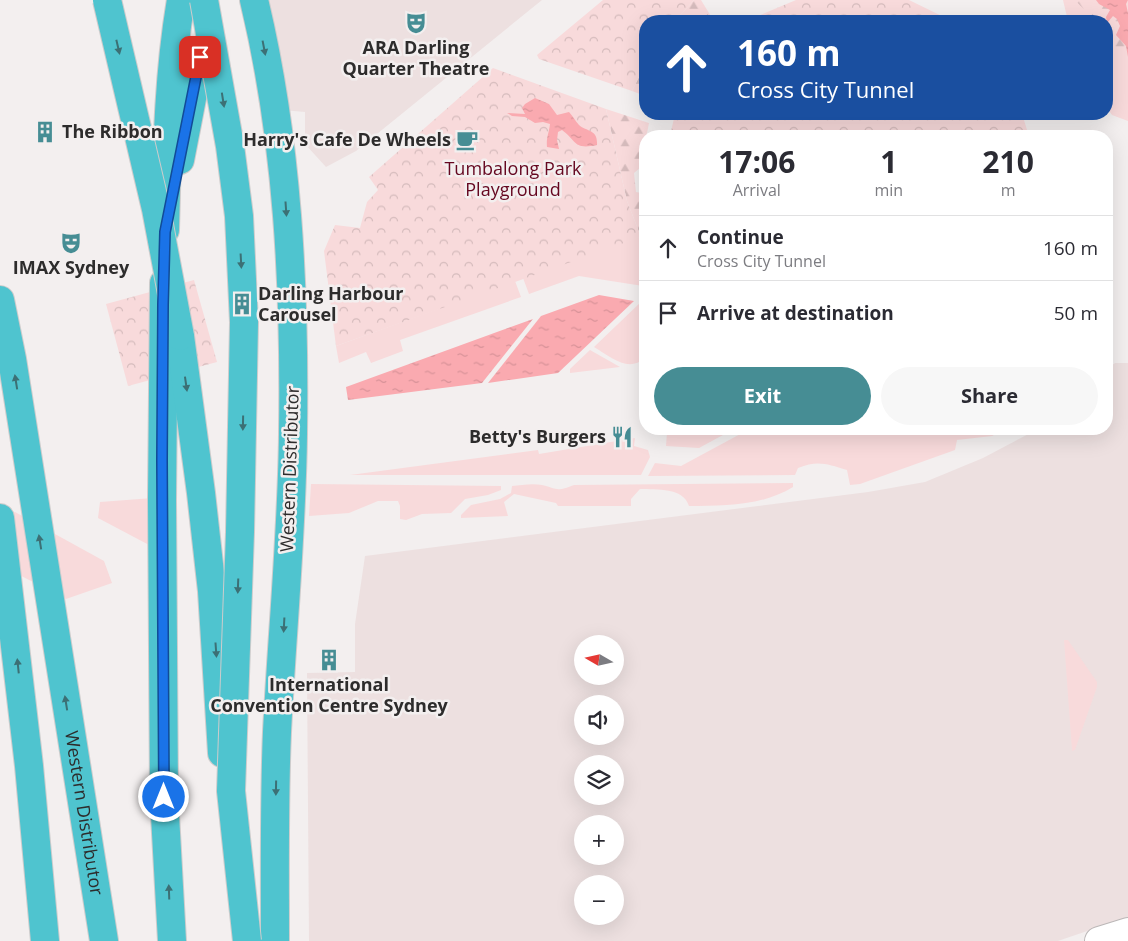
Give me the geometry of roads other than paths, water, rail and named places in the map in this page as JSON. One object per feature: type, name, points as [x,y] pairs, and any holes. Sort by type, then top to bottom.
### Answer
[{"type":"highway","points":[[107,0],[156,209],[180,336],[194,438],[212,591],[226,823],[236,941]]},
{"type":"highway","points":[[168,0],[189,73],[165,232],[162,450],[164,797],[172,941]]},
{"type":"highway","points":[[176,30],[181,0]]},
{"type":"highway","points":[[204,0],[218,70],[231,154],[238,216],[243,312],[240,513],[231,791],[246,941]]},
{"type":"highway","name":"Western Distributor","points":[[254,0],[276,114],[285,200],[293,336],[292,454],[277,733],[275,941]]},
{"type":"highway","name":"Western Distributor","points":[[0,300],[12,359],[104,941]]},
{"type":"highway","points":[[0,518],[29,766],[45,941]]},
{"type":"highway","points":[[29,766],[30,941]]},
{"type":"street","points":[[1099,941],[1128,932]]},
{"type":"water","points":[[1096,0],[1128,0],[1126,4],[1128,13],[1128,57],[1126,46],[1116,35],[1120,26],[1117,19],[1113,15],[1107,15],[1110,10],[1099,4]]},
{"type":"water","points":[[535,98],[549,104],[557,115],[569,112],[579,125],[594,133],[597,145],[584,146],[576,144],[562,130],[558,132],[559,149],[547,147],[550,124],[543,122],[535,123],[525,117],[512,116],[507,113],[525,114],[522,108]]},
{"type":"water","points":[[599,295],[634,301],[558,373],[488,383],[541,316]]},
{"type":"water","points":[[533,319],[482,383],[348,400],[346,387]]},
{"type":"place","name":"ARA Darling Quarter Theatre","points":[[416,23]]},
{"type":"place","name":"The Ribbon","points":[[45,132]]},
{"type":"place","name":"Harry's Cafe De Wheels","points":[[467,140]]},
{"type":"place","name":"IMAX Sydney","points":[[71,243]]},
{"type":"place","name":"Darling Harbour Carousel","points":[[242,304]]},
{"type":"place","name":"Betty's Burgers","points":[[622,437]]},
{"type":"place","name":"International Convention Centre Sydney","points":[[329,660]]},
{"type":"park label","name":"Tumbalong Park Playground","points":[[513,179]]}]
